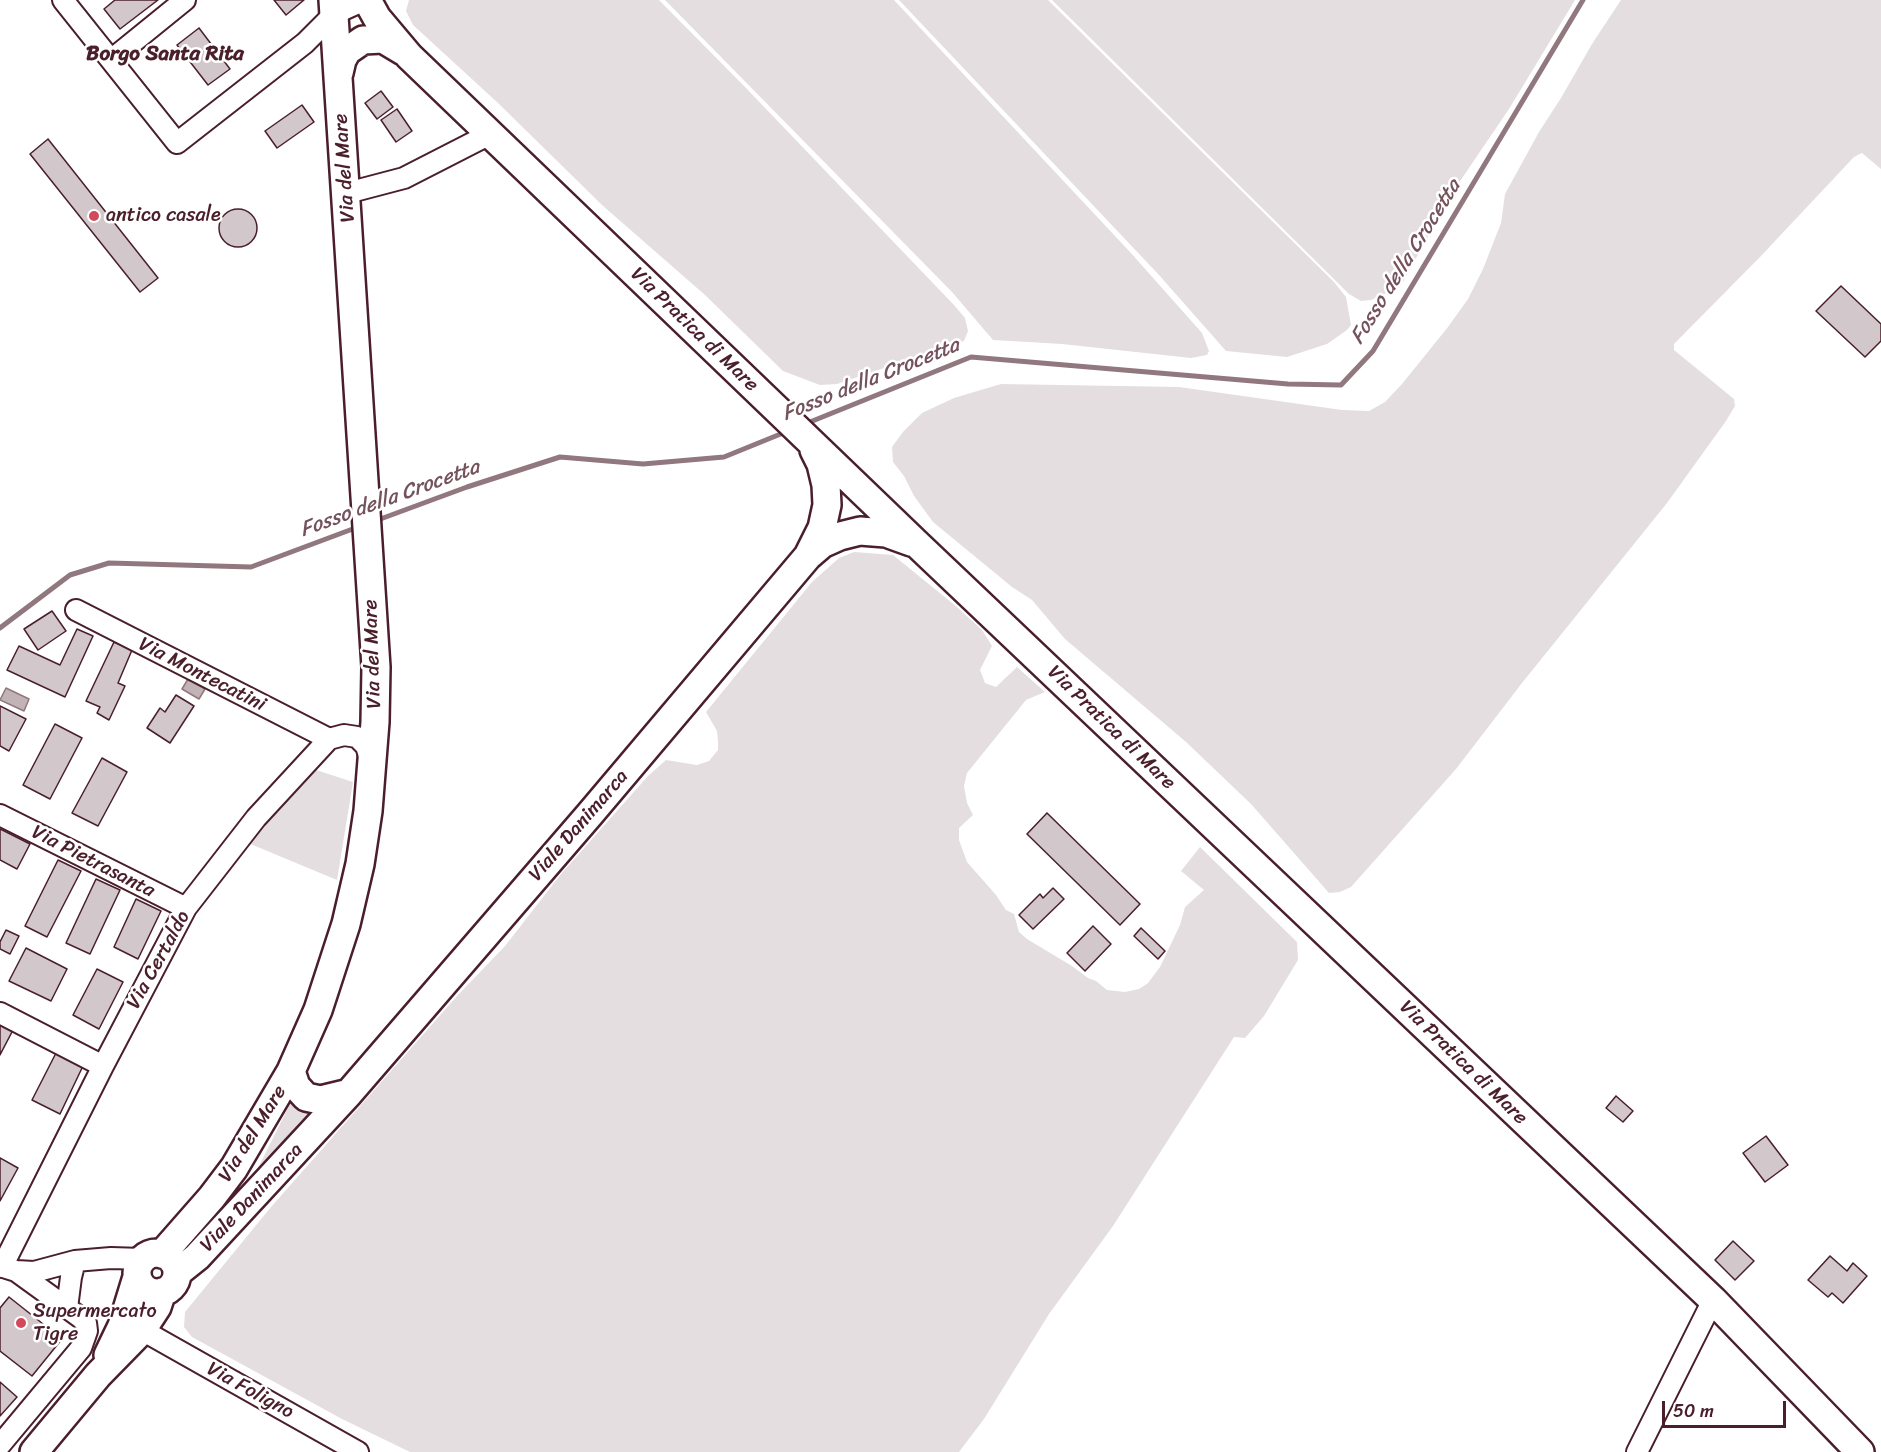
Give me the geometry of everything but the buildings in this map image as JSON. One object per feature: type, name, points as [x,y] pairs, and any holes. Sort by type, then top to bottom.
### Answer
[{"type":"main road","name":"Via Pratica di Mare","points":[[366,0],[377,18],[409,56],[918,545],[1713,1300],[1860,1452]]},
{"type":"main road","name":"Via del Mare","points":[[156,1271],[234,1168],[291,1071],[318,1011],[346,924],[360,864],[373,768],[376,667],[334,7]]},
{"type":"main road","points":[[339,74],[347,51],[363,40],[383,39],[393,43],[409,56]]},
{"type":"main road","name":"Viale Danimarca","points":[[807,556],[822,528],[826,505],[826,485],[821,464],[810,441]]},
{"type":"main road","name":"Viale Danimarca","points":[[34,1452],[98,1375],[142,1330],[157,1307],[156,1271],[197,1257],[349,1093],[582,823],[807,556],[822,544],[860,531],[886,532],[918,545]]},
{"type":"main road","points":[[291,1071],[296,1086],[306,1097],[320,1100],[349,1093]]},
{"type":"main road","points":[[98,1375],[122,1326],[156,1271]]},
{"type":"street","points":[[63,0],[177,143],[305,43],[334,7],[366,0]]},
{"type":"street","points":[[111,60],[185,0]]},
{"type":"street","points":[[346,194],[404,178],[490,134]]},
{"type":"street","name":"Via Montecatini","points":[[76,610],[329,739]]},
{"type":"street","points":[[329,739],[344,735],[357,737],[366,746],[373,768]]},
{"type":"street","name":"Via Certaldo","points":[[6,1268],[103,1066],[186,908],[256,818],[329,739]]},
{"type":"street","name":"Via Pietrasanta","points":[[0,815],[186,908]]},
{"type":"street","points":[[0,1013],[103,1066]]},
{"type":"street","points":[[6,1268],[34,1272],[75,1261],[111,1258],[156,1271]]},
{"type":"street","points":[[67,1308],[75,1261]]},
{"type":"street","points":[[0,1445],[81,1348],[87,1331],[86,1323],[67,1308],[6,1268]]},
{"type":"street","points":[[1637,1452],[1713,1300]]},
{"type":"street","name":"Via Foligno","points":[[142,1330],[358,1452]]},
{"type":"shaded area","points":[[409,0],[659,0],[954,305],[965,318],[968,331],[964,341],[837,384],[820,385],[783,371],[705,295],[602,205],[498,103],[413,25],[406,11]]},
{"type":"shaded area","points":[[665,0],[894,0],[1130,252],[1202,333],[1209,351],[1207,355],[1191,358],[1062,344],[993,340],[952,292]]},
{"type":"shaded area","points":[[899,0],[1048,0],[1334,282],[1346,297],[1351,325],[1327,344],[1287,357],[1226,351],[1159,275]]},
{"type":"shaded area","points":[[1052,0],[1575,0],[1509,109],[1454,190],[1400,287],[1371,300],[1361,301],[1349,294]]},
{"type":"shaded area","points":[[1621,0],[1881,0],[1881,169],[1862,153],[1854,157],[1674,344],[1674,350],[1734,399],[1735,406],[1726,421],[1667,503],[1456,769],[1351,887],[1340,892],[1329,893],[1251,804],[1186,742],[1065,639],[1032,600],[1012,587],[933,522],[893,462],[892,447],[922,413],[954,398],[1001,384],[1179,387],[1342,410],[1369,411],[1385,402],[1448,327],[1468,299],[1483,269],[1501,223],[1505,194],[1539,132]]},
{"type":"shaded area","points":[[854,552],[893,555],[982,630],[992,646],[980,670],[985,683],[996,687],[1017,667],[1045,692],[1026,700],[967,773],[964,786],[967,803],[973,815],[959,828],[959,840],[967,862],[1006,910],[1014,914],[1019,932],[1107,990],[1125,992],[1139,989],[1148,983],[1160,967],[1180,925],[1185,907],[1204,890],[1181,871],[1200,847],[1297,942],[1298,960],[1264,1016],[1245,1038],[1234,1037],[1113,1226],[1049,1314],[984,1419],[959,1452],[410,1452],[342,1419],[192,1337],[184,1327],[185,1312],[271,1207],[457,996],[505,946],[561,874],[648,776],[666,760],[697,765],[709,761],[718,750],[718,741],[717,731],[706,712],[812,582],[839,558]]},
{"type":"shaded area","points":[[188,679],[205,689],[199,699],[182,689]]},
{"type":"shaded area","points":[[6,688],[29,699],[24,711],[0,700]]},
{"type":"shaded area","points":[[313,769],[353,782],[337,880],[248,843]]},
{"type":"shaded area","points":[[294,1096],[319,1111],[243,1198]]},
{"type":"waterway","name":"Fosso della Crocetta","points":[[805,424],[971,357],[1288,384],[1341,385],[1373,351],[1583,0]]},
{"type":"waterway","name":"Fosso della Crocetta","points":[[375,521],[467,487],[560,457],[643,464],[724,457],[788,431]]},
{"type":"waterway","name":"Fosso della Crocetta","points":[[0,628],[70,575],[109,563],[251,567],[358,527]]},
{"type":"place","name":"antico casale","points":[[94,216]]},
{"type":"place","name":"Supermercato Tigre","points":[[21,1323]]},
{"type":"district","name":"Borgo Santa Rita","points":[[165,55]]}]
